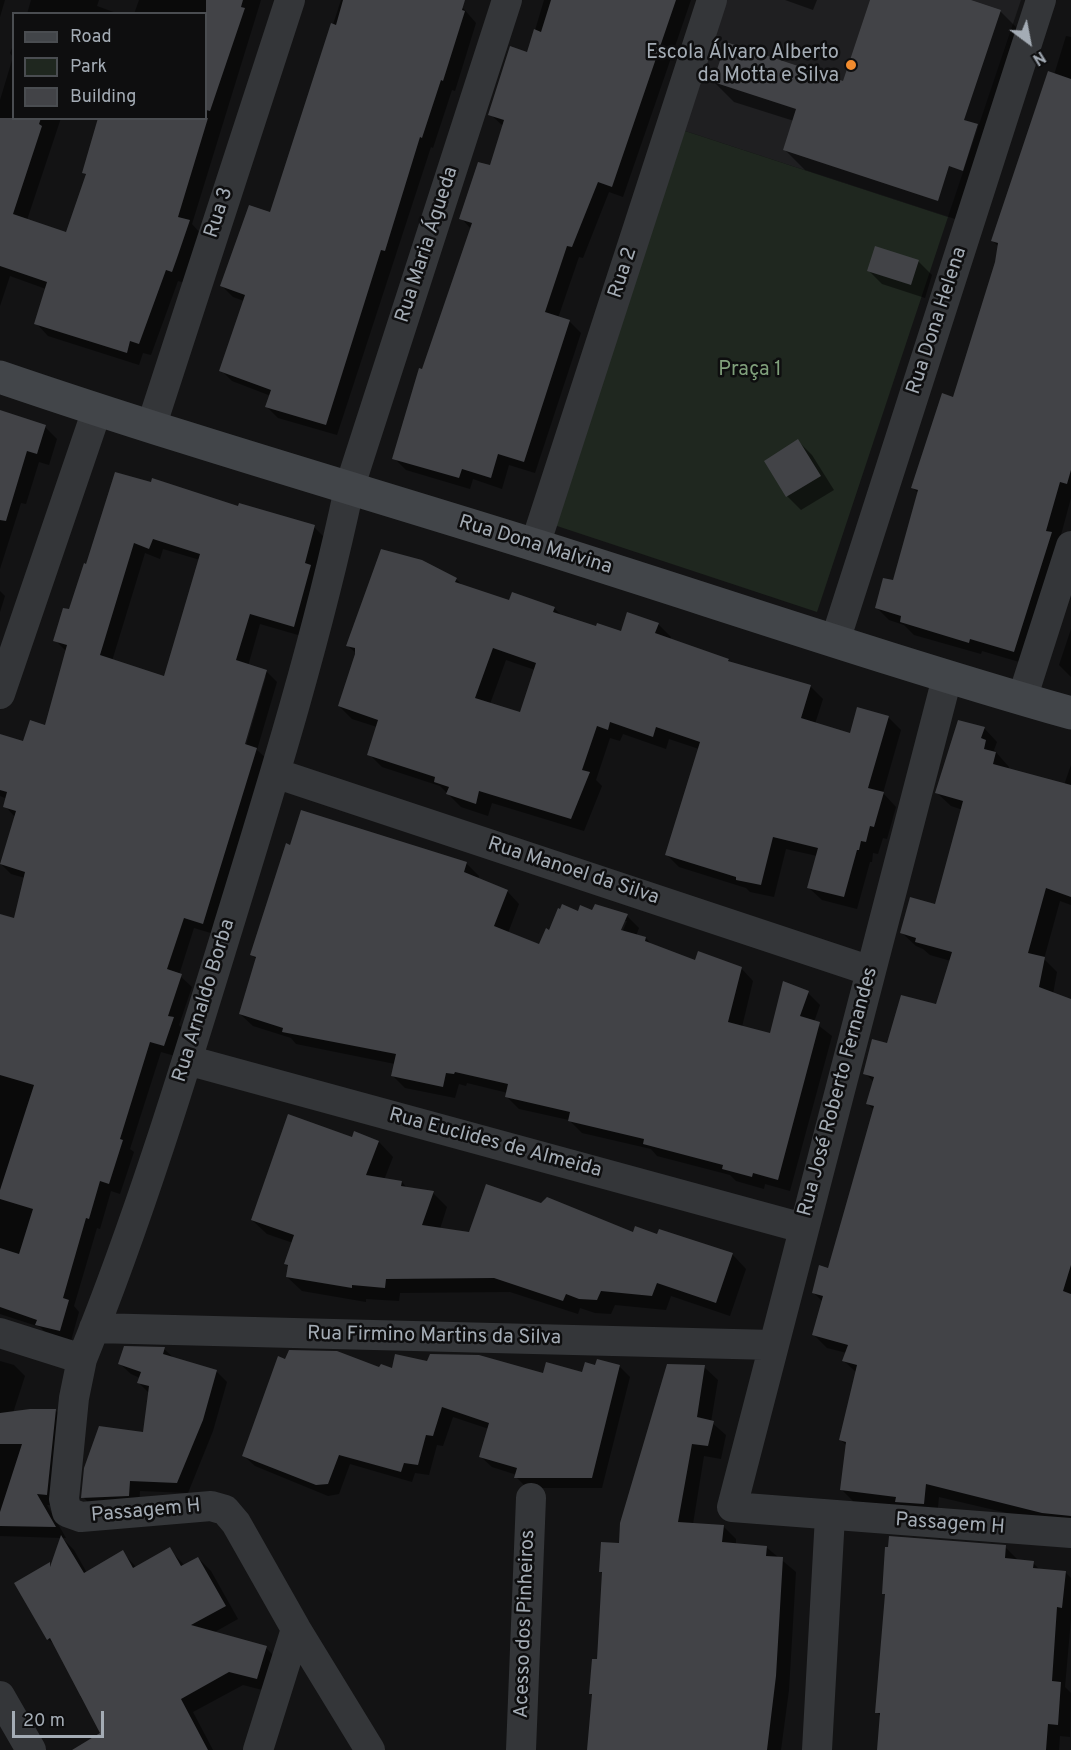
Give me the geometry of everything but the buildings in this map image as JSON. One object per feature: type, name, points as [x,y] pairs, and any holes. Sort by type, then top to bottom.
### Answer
[{"type":"street","name":"Rua 3","points":[[151,427],[290,0]]},
{"type":"street","name":"Rua Maria Águeda","points":[[350,489],[507,0]]},
{"type":"street","name":"Rua 2","points":[[535,545],[712,0]]},
{"type":"street","name":"Rua Dona Helena","points":[[835,641],[1041,0]]},
{"type":"street","name":"Rua Dona Malvina","points":[[0,377],[97,410],[535,545],[947,678],[1071,713]]},
{"type":"street","points":[[0,694],[97,410]]},
{"type":"street","name":"Rua Arnaldo Borba","points":[[67,1512],[64,1499],[72,1420],[82,1359],[187,1060],[275,773],[336,550],[350,489]]},
{"type":"street","points":[[1022,699],[1071,546]]},
{"type":"street","name":"Rua José Roberto Fernandes","points":[[732,1507],[947,678]]},
{"type":"street","name":"Rua Manoel da Silva","points":[[275,773],[871,971]]},
{"type":"street","name":"Rua Euclides de Almeida","points":[[187,1060],[803,1228]]},
{"type":"street","name":"Rua Firmino Martins da Silva","points":[[94,1328],[773,1345]]},
{"type":"street","points":[[0,1333],[82,1359]]},
{"type":"street","name":"Acesso dos Pinheiros","points":[[521,1750],[531,1498]]},
{"type":"street","name":"Passagem H","points":[[67,1512],[81,1517],[211,1506],[225,1510],[236,1523],[296,1629]]},
{"type":"street","name":"Passagem H","points":[[732,1507],[1071,1533]]},
{"type":"street","points":[[817,1750],[830,1516]]},
{"type":"street","points":[[258,1750],[296,1629]]},
{"type":"street","points":[[296,1629],[370,1750]]},
{"type":"street","points":[[0,1696],[31,1750]]},
{"type":"shaded area","name":"Escola Álvaro Alberto da Motta e Silva","points":[[725,0],[1021,0],[948,217],[682,130]]},
{"type":"green space","name":"Praça 1","points":[[682,130],[948,217],[817,612],[551,524]]},
{"type":"place","name":"Escola Álvaro Alberto da Motta e Silva","points":[[851,65]]}]
